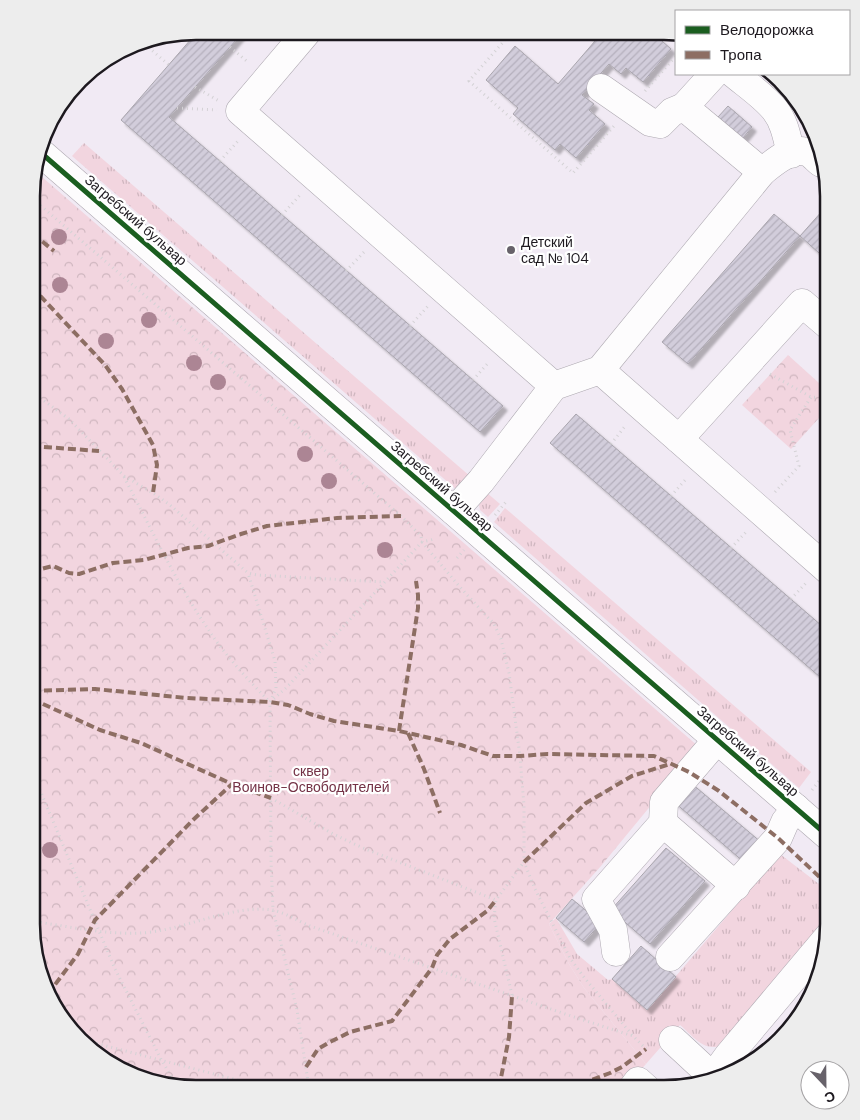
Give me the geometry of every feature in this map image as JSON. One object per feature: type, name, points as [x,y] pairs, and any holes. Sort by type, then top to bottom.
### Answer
[{"type":"street","points":[[300,40],[240,111],[554,386]]},
{"type":"street","points":[[602,88],[650,122],[660,124],[672,112],[684,107],[713,75]]},
{"type":"street","points":[[735,75],[774,109],[782,122],[791,154]]},
{"type":"street","points":[[684,107],[762,172]]},
{"type":"street","points":[[454,512],[481,481],[554,386],[600,370],[762,172],[779,158],[799,151],[808,152],[815,158]]},
{"type":"street","name":"Загребский бульвар","points":[[45,157],[718,740],[802,802],[820,826]]},
{"type":"street","points":[[679,439],[802,303],[820,318]]},
{"type":"street","points":[[600,370],[820,564]]},
{"type":"street","points":[[616,952],[613,930],[596,899],[663,823],[664,802],[718,740]]},
{"type":"street","points":[[670,957],[778,838],[785,822],[802,802]]},
{"type":"street","points":[[663,823],[736,886]]},
{"type":"street","points":[[724,1068],[818,950]]},
{"type":"street","points":[[673,1040],[722,1069]]},
{"type":"path","points":[[505,40],[469,81],[573,173],[675,57]]},
{"type":"path","points":[[148,47],[169,65]]},
{"type":"path","points":[[177,108],[240,111]]},
{"type":"path","points":[[40,205],[401,516],[421,536],[422,542],[494,624],[501,639],[510,680],[520,756],[524,806],[524,862],[535,889],[570,958],[633,1036],[646,1049]]},
{"type":"path","points":[[752,358],[769,373],[811,397],[820,398]]},
{"type":"path","points":[[760,510],[799,466],[790,430],[811,397]]},
{"type":"path","points":[[40,398],[69,419],[124,476],[154,493],[170,505],[248,573],[257,576],[384,582]]},
{"type":"path","points":[[124,476],[164,555],[208,630],[270,702]]},
{"type":"path","points":[[490,520],[506,502]]},
{"type":"path","points":[[270,702],[286,688],[422,542],[435,540]]},
{"type":"path","points":[[248,573],[275,661],[276,688],[270,702],[271,877],[273,910],[297,1010],[308,1080]]},
{"type":"path","points":[[802,802],[820,780]]},
{"type":"path","points":[[40,790],[115,969],[173,1078]]},
{"type":"path","points":[[271,798],[333,834],[363,848],[496,900]]},
{"type":"path","points":[[512,996],[495,930],[494,918],[496,900],[524,862]]},
{"type":"path","points":[[40,922],[123,933],[152,932],[250,909],[273,910],[310,926],[633,1036]]},
{"type":"path","points":[[96,1043],[237,1080]]},
{"type":"green space","points":[[84,143],[471,477],[458,491],[72,156]]},
{"type":"green space","name":"сквер Воинов-Освободителей","points":[[41,176],[699,747],[601,866],[549,924],[569,964],[584,988],[646,1064],[632,1080],[176,1079],[156,1075],[118,1059],[101,1048],[79,1027],[66,1011],[48,974],[41,944],[40,924]]},
{"type":"green space","points":[[788,355],[820,384],[820,417],[791,449],[742,405]]},
{"type":"green space","points":[[486,492],[500,504],[488,517],[480,510],[479,505]]},
{"type":"green space","points":[[505,508],[811,772],[799,788],[494,522]]},
{"type":"green space","points":[[780,854],[820,885],[820,936],[722,1045],[710,1047],[704,1045],[680,1025],[646,1064],[584,988],[569,964],[549,924],[556,918],[577,954],[608,980],[612,979],[647,1010]]},
{"type":"building","points":[[190,40],[236,40],[169,117],[503,406],[480,432],[121,120]]},
{"type":"building","points":[[661,40],[671,49],[643,82],[626,68],[621,74],[609,64],[582,95],[594,104],[589,110],[605,124],[576,158],[560,144],[555,150],[513,114],[518,108],[486,80],[515,46],[558,84],[595,41]]},
{"type":"building","points":[[728,106],[752,127],[743,138],[718,117]]},
{"type":"building","points":[[820,213],[820,254],[800,236]]},
{"type":"building","points":[[774,214],[800,236],[688,364],[662,342]]},
{"type":"building","points":[[576,414],[820,624],[820,677],[550,443]]},
{"type":"building","points":[[691,783],[762,843],[745,863],[674,802]]},
{"type":"building","points":[[666,848],[705,881],[650,944],[611,910]]},
{"type":"building","points":[[572,899],[601,923],[584,942],[556,918]]},
{"type":"building","points":[[641,946],[676,977],[647,1010],[612,979]]},
{"type":"marked path","points":[[40,240],[54,251]]},
{"type":"marked path","points":[[40,296],[105,365],[122,389],[153,445],[157,465],[153,493]]},
{"type":"marked path","points":[[40,447],[99,451]]},
{"type":"marked path","points":[[40,569],[53,566],[69,573],[79,574],[113,563],[144,560],[188,548],[208,546],[267,526],[337,518],[401,516]]},
{"type":"marked path","points":[[399,731],[418,608],[416,581]]},
{"type":"marked path","points":[[40,691],[95,689],[187,698],[270,702],[288,705],[334,721],[399,731],[461,745],[493,756],[548,754],[654,756],[689,772],[719,791],[778,838],[820,877]]},
{"type":"marked path","points":[[40,703],[100,730],[141,743],[232,784],[271,798]]},
{"type":"marked path","points":[[408,733],[440,813]]},
{"type":"marked path","points":[[524,862],[586,803],[632,776],[670,764]]},
{"type":"marked path","points":[[53,987],[78,954],[95,920],[193,820],[232,784]]},
{"type":"marked path","points":[[306,1067],[318,1049],[330,1042],[350,1032],[392,1021],[432,968],[437,955],[450,939],[487,911],[496,900]]},
{"type":"marked path","points":[[501,1080],[509,1037],[512,996]]},
{"type":"marked path","points":[[591,1080],[622,1067],[646,1049]]},
{"type":"cycle path","points":[[45,157],[820,829]]},
{"type":"place","name":"Детский сад № 104","points":[[511,250]]}]
